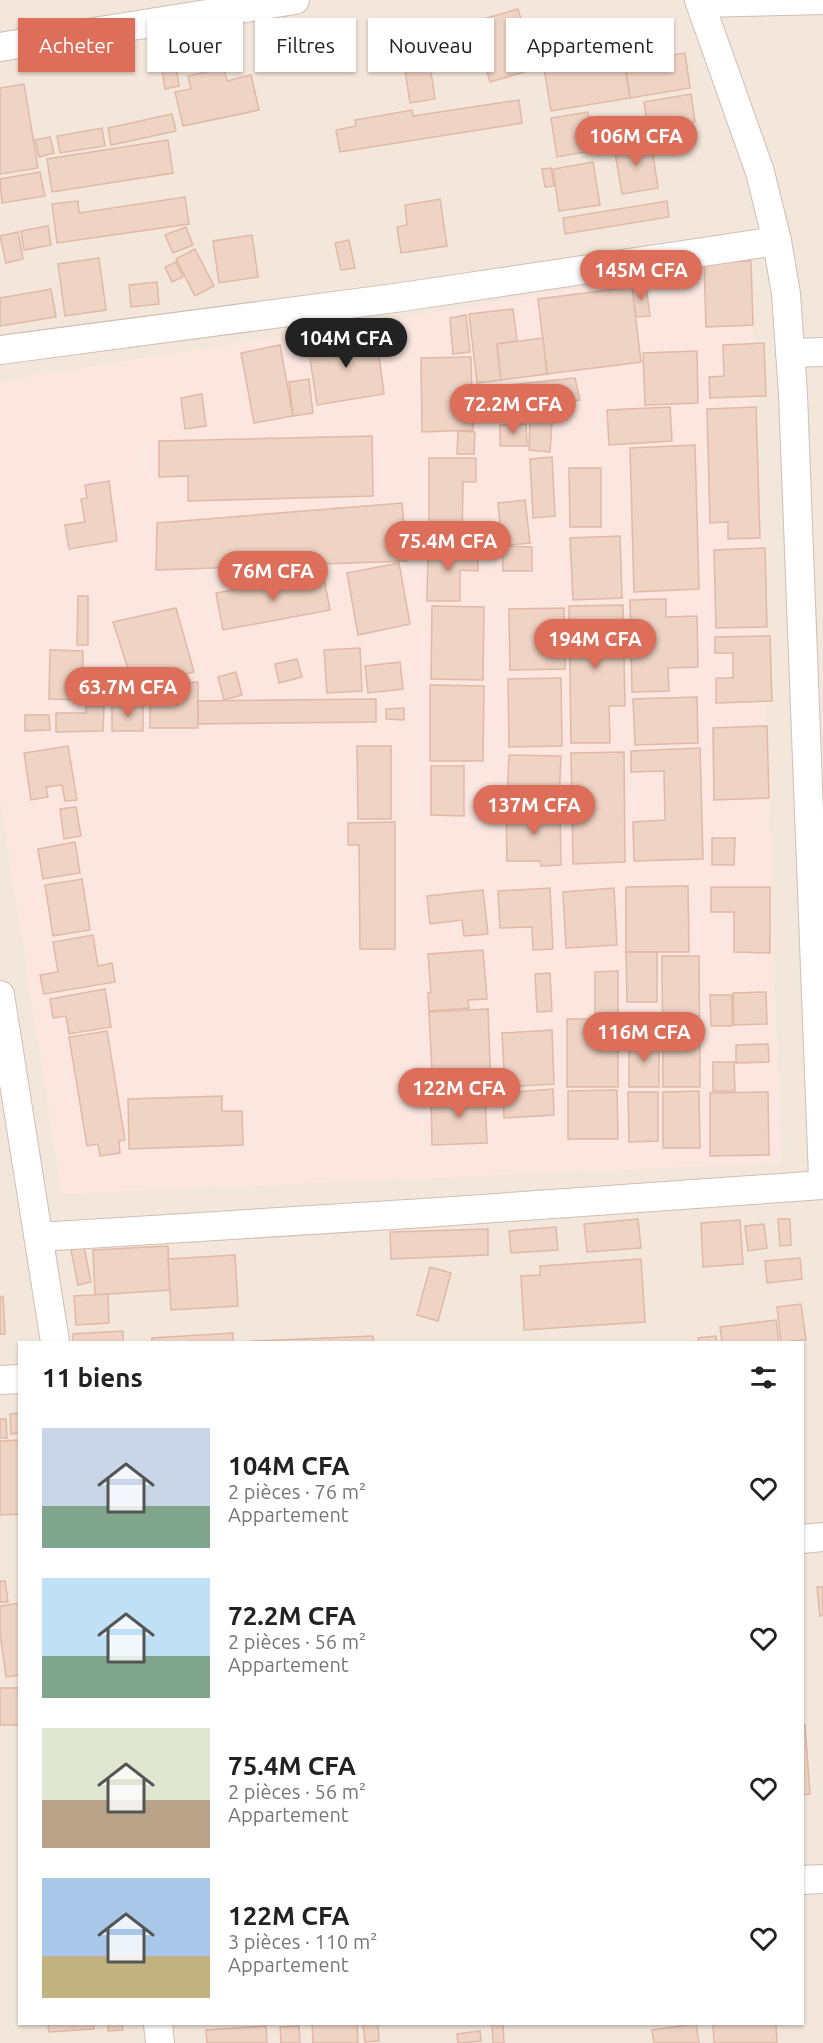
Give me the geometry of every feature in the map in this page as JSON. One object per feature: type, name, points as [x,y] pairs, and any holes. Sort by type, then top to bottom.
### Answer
[{"type":"street","points":[[0,47],[295,0]]},
{"type":"street","points":[[823,0],[699,2],[760,172],[777,241],[786,294],[816,839],[823,1178]]},
{"type":"street","points":[[0,350],[402,297],[777,241]]},
{"type":"street","points":[[790,353],[823,352]]},
{"type":"street","points":[[0,995],[55,1341]]},
{"type":"street","points":[[39,1237],[823,1185]]},
{"type":"street","points":[[0,1380],[18,1379]]},
{"type":"street","points":[[804,1539],[823,1537]]},
{"type":"street","points":[[804,1880],[823,1879]]},
{"type":"street","points":[[158,2025],[160,2043]]},
{"type":"shaded area","points":[[0,0],[823,0],[823,2043],[0,2043]]},
{"type":"shaded area","points":[[751,261],[781,1163],[62,1194],[0,798],[0,381]]},
{"type":"building","points":[[518,9],[521,18],[506,18],[506,72],[525,72],[490,82],[487,72],[494,72],[494,18],[487,18]]},
{"type":"building","points":[[685,53],[690,88],[630,98],[626,72],[674,72],[674,55]]},
{"type":"building","points":[[162,72],[177,72],[179,86],[165,89]]},
{"type":"building","points":[[206,72],[225,72],[227,81],[251,75],[259,110],[183,126],[175,92],[191,89],[188,76]]},
{"type":"building","points":[[405,72],[431,72],[435,99],[410,103]]},
{"type":"building","points":[[545,72],[626,72],[630,98],[551,111]]},
{"type":"building","points":[[24,84],[38,168],[0,174],[0,88]]},
{"type":"building","points":[[691,94],[695,122],[648,130],[644,102]]},
{"type":"building","points":[[519,100],[522,123],[340,152],[336,130],[356,126],[355,120],[412,110],[413,116]]},
{"type":"building","points":[[588,112],[590,124],[586,125],[591,151],[557,157],[551,118]]},
{"type":"building","points":[[172,114],[176,131],[111,145],[108,128]]},
{"type":"building","points":[[102,128],[105,146],[60,153],[57,136]]},
{"type":"building","points":[[50,137],[54,153],[39,157],[35,140]]},
{"type":"building","points":[[168,140],[173,173],[52,192],[47,159]]},
{"type":"building","points":[[651,141],[658,188],[622,194],[614,147]]},
{"type":"building","points":[[593,162],[600,205],[559,211],[553,169]]},
{"type":"building","points":[[551,168],[554,186],[545,187],[542,169]]},
{"type":"building","points":[[40,172],[45,196],[2,203],[0,179]]},
{"type":"building","points":[[185,197],[189,224],[57,243],[52,204],[78,201],[79,213]]},
{"type":"building","points":[[440,199],[447,246],[401,253],[397,227],[407,225],[405,205]]},
{"type":"building","points":[[667,201],[669,217],[565,234],[563,218]]},
{"type":"building","points":[[48,226],[51,245],[24,250],[21,231]]},
{"type":"building","points":[[186,227],[193,245],[173,253],[165,235]]},
{"type":"building","points":[[18,232],[23,259],[6,263],[0,236]]},
{"type":"building","points":[[252,235],[258,277],[219,283],[213,241]]},
{"type":"building","points":[[349,240],[355,268],[341,270],[335,243]]},
{"type":"building","points":[[195,249],[214,286],[195,296],[176,259]]},
{"type":"building","points":[[99,258],[106,310],[65,316],[58,264]]},
{"type":"building","points":[[751,261],[753,325],[706,327],[704,262]]},
{"type":"building","points":[[176,262],[183,277],[172,282],[165,267]]},
{"type":"building","points":[[157,282],[159,304],[131,307],[129,285]]},
{"type":"building","points":[[646,285],[650,316],[636,317],[632,287]]},
{"type":"building","points":[[632,287],[641,362],[547,374],[538,299]]},
{"type":"building","points":[[51,289],[56,317],[0,326],[0,298]]},
{"type":"building","points":[[513,309],[517,341],[497,344],[501,380],[477,383],[469,314]]},
{"type":"building","points":[[466,315],[470,352],[453,354],[450,318]]},
{"type":"building","points":[[376,334],[384,394],[317,405],[308,345]]},
{"type":"building","points":[[543,338],[547,374],[501,380],[497,344]]},
{"type":"building","points":[[764,343],[766,396],[710,398],[709,377],[724,376],[723,345]]},
{"type":"building","points":[[280,345],[293,416],[254,423],[241,353]]},
{"type":"building","points":[[697,351],[698,403],[645,405],[643,353]]},
{"type":"building","points":[[471,357],[473,430],[422,432],[421,358]]},
{"type":"building","points":[[575,378],[580,400],[484,412],[480,388]]},
{"type":"building","points":[[309,379],[313,413],[293,416],[289,382]]},
{"type":"building","points":[[202,394],[206,426],[185,429],[181,398]]},
{"type":"building","points":[[670,407],[672,441],[609,445],[607,410]]},
{"type":"building","points":[[756,407],[760,538],[728,539],[728,522],[710,523],[707,409]]},
{"type":"building","points":[[530,420],[552,422],[550,452],[529,450]]},
{"type":"building","points":[[526,424],[527,446],[500,446],[500,425]]},
{"type":"building","points":[[458,431],[475,432],[474,454],[457,454]]},
{"type":"building","points":[[372,436],[373,496],[188,501],[188,476],[159,477],[159,441]]},
{"type":"building","points":[[695,445],[699,589],[634,592],[630,448]]},
{"type":"building","points":[[552,457],[555,516],[533,518],[530,459]]},
{"type":"building","points":[[429,458],[476,458],[476,482],[463,482],[462,546],[429,547]]},
{"type":"building","points":[[569,468],[601,468],[601,527],[570,527]]},
{"type":"building","points":[[109,481],[117,541],[69,549],[65,525],[85,522],[81,499],[87,498],[85,485]]},
{"type":"building","points":[[525,500],[530,543],[502,546],[498,503]]},
{"type":"building","points":[[402,503],[407,561],[156,570],[157,523]]},
{"type":"building","points":[[620,536],[622,598],[573,600],[570,538]]},
{"type":"building","points":[[502,546],[532,547],[532,571],[503,571]]},
{"type":"building","points":[[428,548],[478,549],[478,571],[460,570],[460,601],[427,601]]},
{"type":"building","points":[[765,548],[767,627],[716,628],[714,550]]},
{"type":"building","points":[[399,563],[410,624],[358,635],[347,573]]},
{"type":"building","points":[[323,573],[330,610],[223,630],[216,593]]},
{"type":"building","points":[[78,596],[88,596],[88,645],[77,645]]},
{"type":"building","points":[[666,599],[666,617],[697,616],[698,667],[668,668],[669,691],[632,692],[630,600]]},
{"type":"building","points":[[623,605],[625,706],[609,706],[610,743],[571,743],[569,606]]},
{"type":"building","points":[[432,606],[484,607],[483,680],[431,679]]},
{"type":"building","points":[[176,608],[194,672],[134,687],[113,622]]},
{"type":"building","points":[[564,608],[565,669],[510,670],[509,609]]},
{"type":"building","points":[[770,636],[772,701],[716,703],[716,678],[733,678],[733,653],[715,653],[715,637]]},
{"type":"building","points":[[360,648],[362,691],[327,693],[324,650]]},
{"type":"building","points":[[50,650],[83,651],[82,700],[49,699]]},
{"type":"building","points":[[297,659],[302,677],[279,683],[275,664]]},
{"type":"building","points":[[400,662],[403,689],[368,693],[365,666]]},
{"type":"building","points":[[236,672],[242,695],[224,700],[218,677]]},
{"type":"building","points":[[561,678],[562,746],[509,747],[508,679]]},
{"type":"building","points":[[198,682],[198,728],[150,728],[150,704],[170,704],[170,683]]},
{"type":"building","points":[[430,685],[484,686],[483,761],[430,761]]},
{"type":"building","points":[[697,697],[698,743],[635,745],[633,699]]},
{"type":"building","points":[[376,699],[376,722],[198,724],[198,701]]},
{"type":"building","points":[[112,705],[143,705],[143,731],[112,731]]},
{"type":"building","points":[[86,706],[104,706],[103,731],[56,732],[56,713],[86,713]]},
{"type":"building","points":[[404,708],[404,720],[386,719],[386,709]]},
{"type":"building","points":[[25,715],[49,715],[50,730],[25,731]]},
{"type":"building","points":[[767,726],[769,798],[714,800],[713,728]]},
{"type":"building","points":[[68,746],[77,800],[65,801],[62,785],[46,787],[48,797],[31,800],[24,753]]},
{"type":"building","points":[[357,746],[391,746],[391,819],[358,819]]},
{"type":"building","points":[[700,748],[703,859],[634,861],[633,822],[665,820],[664,771],[631,772],[631,751]]},
{"type":"building","points":[[624,752],[625,862],[573,864],[571,753]]},
{"type":"building","points":[[509,755],[561,756],[559,804],[507,802]]},
{"type":"building","points":[[431,766],[464,766],[464,816],[431,815]]},
{"type":"building","points":[[76,807],[81,836],[64,839],[60,809]]},
{"type":"building","points":[[560,808],[561,865],[541,866],[540,861],[507,861],[506,810]]},
{"type":"building","points":[[395,822],[395,949],[360,949],[359,845],[348,845],[348,823]]},
{"type":"building","points":[[712,838],[735,838],[734,865],[712,865]]},
{"type":"building","points":[[75,842],[80,873],[43,879],[38,849]]},
{"type":"building","points":[[82,879],[90,930],[53,936],[45,885]]},
{"type":"building","points":[[688,886],[689,952],[626,952],[626,887]]},
{"type":"building","points":[[711,887],[770,887],[770,953],[734,952],[734,912],[711,912]]},
{"type":"building","points":[[550,888],[553,949],[533,950],[532,927],[500,928],[498,891]]},
{"type":"building","points":[[614,888],[617,945],[566,948],[563,892]]},
{"type":"building","points":[[483,890],[488,934],[464,936],[462,920],[430,924],[427,896]]},
{"type":"building","points":[[93,935],[98,966],[112,963],[115,982],[44,994],[40,975],[58,972],[53,942]]},
{"type":"building","points":[[483,950],[487,999],[468,1000],[469,1008],[429,1011],[428,993],[431,993],[428,954]]},
{"type":"building","points":[[626,952],[657,952],[657,1002],[627,1002]]},
{"type":"building","points":[[662,956],[699,956],[700,1087],[663,1087]]},
{"type":"building","points":[[618,971],[618,1087],[567,1087],[567,1019],[595,1019],[595,972]]},
{"type":"building","points":[[550,973],[552,1011],[537,1012],[535,974]]},
{"type":"building","points":[[105,989],[111,1027],[69,1034],[66,1016],[53,1018],[50,999]]},
{"type":"building","points":[[766,992],[767,1024],[734,1025],[733,993]]},
{"type":"building","points":[[710,995],[732,995],[732,1026],[711,1026]]},
{"type":"building","points":[[488,1009],[491,1089],[433,1092],[429,1012]]},
{"type":"building","points":[[552,1030],[554,1084],[505,1087],[502,1033]]},
{"type":"building","points":[[107,1031],[125,1140],[119,1141],[120,1153],[100,1156],[98,1144],[87,1146],[69,1037]]},
{"type":"building","points":[[659,1038],[659,1087],[629,1087],[629,1039]]},
{"type":"building","points":[[768,1044],[769,1062],[736,1063],[736,1045]]},
{"type":"building","points":[[713,1062],[734,1062],[735,1091],[713,1091]]},
{"type":"building","points":[[553,1089],[554,1115],[504,1118],[503,1093]]},
{"type":"building","points":[[617,1090],[618,1139],[568,1139],[568,1091]]},
{"type":"building","points":[[699,1091],[700,1148],[663,1148],[663,1092]]},
{"type":"building","points":[[628,1092],[658,1092],[658,1141],[629,1142]]},
{"type":"building","points":[[768,1092],[769,1155],[710,1156],[710,1093]]},
{"type":"building","points":[[485,1093],[487,1143],[432,1145],[431,1095]]},
{"type":"building","points":[[222,1096],[222,1111],[242,1111],[243,1145],[129,1149],[128,1099]]},
{"type":"building","points":[[638,1219],[641,1248],[587,1252],[584,1224]]},
{"type":"building","points":[[778,1219],[790,1219],[791,1245],[780,1246]]},
{"type":"building","points":[[740,1220],[743,1264],[703,1267],[701,1223]]},
{"type":"building","points":[[764,1224],[767,1248],[748,1251],[745,1226]]},
{"type":"building","points":[[556,1227],[558,1250],[511,1253],[509,1231]]},
{"type":"building","points":[[488,1229],[488,1255],[391,1259],[390,1232]]},
{"type":"building","points":[[168,1246],[170,1290],[95,1295],[93,1250]]},
{"type":"building","points":[[84,1247],[91,1282],[78,1285],[71,1250]]},
{"type":"building","points":[[235,1255],[238,1306],[171,1310],[168,1259]]},
{"type":"building","points":[[800,1258],[802,1279],[767,1283],[765,1261]]},
{"type":"building","points":[[641,1259],[645,1322],[524,1330],[521,1276],[540,1275],[540,1266]]},
{"type":"building","points":[[430,1267],[451,1273],[438,1321],[417,1315]]},
{"type":"building","points":[[108,1294],[109,1323],[76,1325],[74,1296]]},
{"type":"building","points":[[3,1296],[5,1334],[0,1334],[0,1297]]},
{"type":"building","points":[[801,1304],[806,1340],[781,1341],[777,1307]]},
{"type":"building","points":[[776,1320],[779,1341],[722,1341],[720,1327]]},
{"type":"building","points":[[123,1331],[123,1341],[73,1341],[73,1334]]},
{"type":"building","points":[[233,1333],[233,1341],[152,1341],[152,1338]]},
{"type":"building","points":[[373,1336],[373,1341],[251,1341]]},
{"type":"building","points":[[716,1336],[717,1341],[699,1341],[698,1338]]},
{"type":"building","points":[[18,1413],[18,1433],[11,1434],[10,1414]]},
{"type":"building","points":[[0,1419],[6,1419],[7,1438],[0,1438]]},
{"type":"building","points":[[18,1440],[18,1514],[0,1515],[0,1441]]},
{"type":"building","points":[[0,1581],[5,1581],[8,1602],[0,1602]]},
{"type":"building","points":[[817,1587],[823,1587],[823,1615],[820,1616]]},
{"type":"building","points":[[18,1603],[18,1675],[6,1677],[0,1633],[0,1606]]},
{"type":"building","points":[[0,1688],[18,1688],[18,1725],[0,1725]]},
{"type":"building","points":[[804,1725],[805,1725],[810,1794],[804,1795]]},
{"type":"building","points":[[48,2025],[94,2025],[94,2029],[49,2032]]},
{"type":"building","points":[[108,2025],[122,2025],[123,2030],[108,2031]]},
{"type":"building","points":[[312,2025],[357,2025],[358,2043],[313,2043]]},
{"type":"building","points":[[363,2025],[378,2025],[379,2041],[365,2042]]},
{"type":"building","points":[[492,2025],[503,2025],[504,2043],[493,2043]]},
{"type":"building","points":[[696,2025],[699,2043],[654,2043],[652,2030]]},
{"type":"building","points":[[713,2025],[776,2025],[777,2043],[714,2043]]},
{"type":"building","points":[[266,2026],[267,2043],[207,2043],[206,2030]]},
{"type":"building","points":[[299,2026],[300,2043],[281,2043],[280,2027]]},
{"type":"building","points":[[480,2031],[481,2041],[458,2043],[457,2034]]}]
